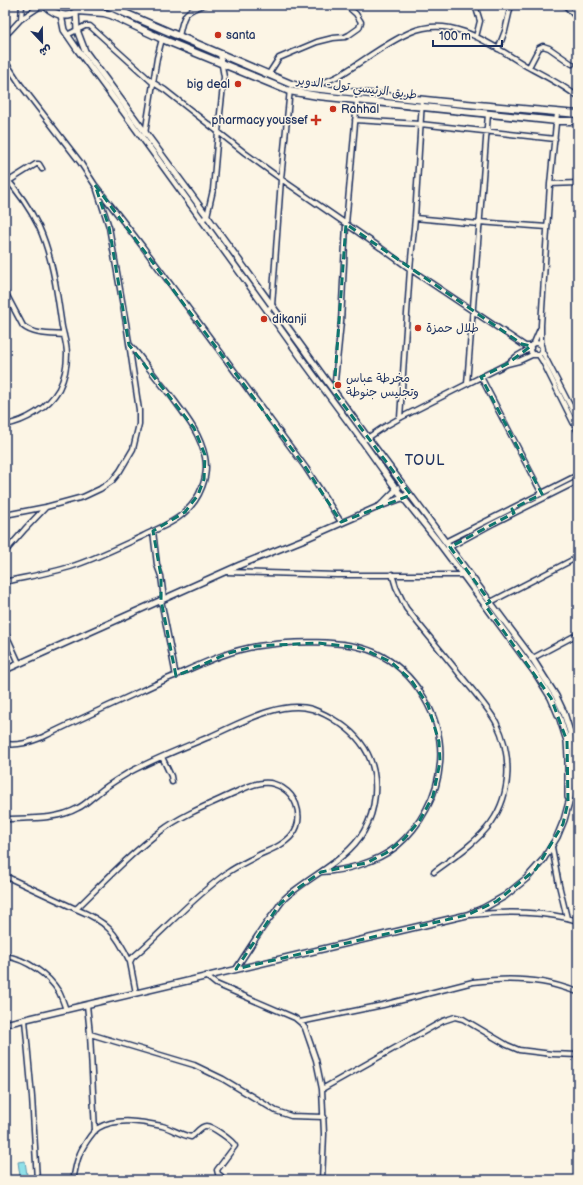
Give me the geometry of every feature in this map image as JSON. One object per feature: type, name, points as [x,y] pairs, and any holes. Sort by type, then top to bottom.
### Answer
[{"type":"main road","points":[[43,5],[52,12],[61,16],[70,16],[77,9]]},
{"type":"main road","name":"طريق الرئيسي تول - الدوير","points":[[106,5],[220,53],[268,75],[290,88],[309,88],[578,114]]},
{"type":"main road","name":"طريق الرئيسي تول - الدوير","points":[[77,9],[104,14],[222,63],[290,88],[318,96],[557,121],[578,121]]},
{"type":"main road","points":[[120,20],[123,12]]},
{"type":"street","points":[[21,19],[22,5]]},
{"type":"street","points":[[5,35],[21,19],[43,5]]},
{"type":"street","points":[[179,36],[183,18],[189,10],[204,5]]},
{"type":"street","points":[[268,75],[279,58],[317,42],[345,37],[359,28],[361,22],[359,18],[346,5]]},
{"type":"street","points":[[475,5],[480,21],[476,37]]},
{"type":"street","points":[[498,49],[505,31],[511,5]]},
{"type":"street","points":[[565,5],[578,19]]},
{"type":"street","points":[[77,9],[77,30],[85,51],[101,77],[202,220],[334,392],[445,542],[447,549],[463,575],[488,603],[551,698],[564,729],[567,741],[568,802]]},
{"type":"street","points":[[61,16],[64,30],[67,35],[77,50],[101,77]]},
{"type":"street","points":[[67,35],[85,26],[90,26],[152,82],[165,90],[281,179],[410,269],[524,345],[532,346]]},
{"type":"street","points":[[309,88],[340,75],[398,38],[418,29],[429,27],[448,27],[462,30],[476,37],[550,78],[578,97]]},
{"type":"street","points":[[162,38],[152,82],[144,136],[207,216],[270,308],[304,362],[402,498],[447,549],[532,658],[556,696],[564,713],[573,751],[573,779],[571,795],[562,824],[552,847],[536,869],[516,888],[497,901],[467,915]]},
{"type":"street","points":[[529,67],[538,48],[543,46],[572,64]]},
{"type":"street","points":[[202,220],[207,216],[213,190],[224,77],[220,53]]},
{"type":"street","points":[[5,61],[20,84],[80,162],[95,186],[143,247],[306,468],[341,522]]},
{"type":"street","points":[[270,308],[290,88]]},
{"type":"street","points":[[400,418],[422,100]]},
{"type":"street","points":[[329,396],[334,392],[341,322],[346,224],[357,101]]},
{"type":"street","points":[[557,113],[550,184],[541,345],[542,351],[578,421]]},
{"type":"street","points":[[466,384],[488,114]]},
{"type":"street","points":[[355,120],[420,124],[555,139]]},
{"type":"street","points":[[9,181],[36,164],[39,164],[42,169]]},
{"type":"street","points":[[5,177],[21,197],[34,217],[48,250],[58,296],[67,352],[63,378],[58,389],[49,401],[36,413],[23,420],[5,426]]},
{"type":"street","points":[[550,184],[578,183]]},
{"type":"street","points":[[5,515],[46,507],[83,497],[100,489],[112,481],[120,471],[133,449],[137,435],[139,417],[129,345],[109,227],[95,186]]},
{"type":"street","points":[[415,218],[547,228]]},
{"type":"street","points":[[5,292],[23,326],[28,330],[50,334],[64,334]]},
{"type":"street","points":[[541,325],[532,346],[532,352],[536,354],[543,362],[578,432]]},
{"type":"street","points":[[363,442],[400,418],[507,364],[532,346],[538,343],[541,345]]},
{"type":"street","points":[[5,582],[51,572],[108,552],[174,520],[193,504],[198,496],[204,479],[206,461],[202,446],[194,428],[150,369],[129,345]]},
{"type":"street","points":[[507,364],[519,362],[542,351]]},
{"type":"street","points":[[304,362],[309,359]]},
{"type":"street","points":[[481,376],[542,494]]},
{"type":"street","points":[[525,505],[578,475]]},
{"type":"street","points":[[445,542],[578,481]]},
{"type":"street","points":[[380,506],[403,485]]},
{"type":"street","points":[[5,670],[76,640],[223,572],[402,498],[409,493]]},
{"type":"street","points":[[5,552],[46,507]]},
{"type":"street","points":[[447,549],[513,511]]},
{"type":"street","points":[[153,531],[157,565],[161,576],[162,600],[176,676]]},
{"type":"street","points":[[488,603],[578,557]]},
{"type":"street","points":[[223,572],[337,575],[463,575]]},
{"type":"street","points":[[392,574],[396,587],[406,608],[492,716],[503,739],[507,753],[508,770],[506,789],[496,814],[488,827],[476,840],[434,872]]},
{"type":"street","points":[[5,632],[19,663]]},
{"type":"street","points":[[527,662],[578,634]]},
{"type":"street","points":[[5,744],[26,743],[43,737],[229,653],[256,646],[282,643],[334,643],[354,646],[375,652],[401,670],[417,688],[430,710],[436,727],[440,749],[439,774],[432,796],[420,820],[395,847],[366,863],[338,870],[321,872]]},
{"type":"street","points":[[5,819],[48,817],[60,815],[78,808],[128,773],[244,721],[270,711],[298,708],[312,709],[345,726],[357,739],[370,758],[372,766],[374,782],[373,804],[368,824],[357,841],[321,872],[294,891],[282,902],[236,969]]},
{"type":"street","points":[[162,757],[171,776],[172,782]]},
{"type":"street","points":[[76,909],[122,863],[147,841],[172,823],[226,796],[252,785],[261,783],[275,784],[287,791],[295,801],[298,813],[298,825],[291,836],[282,844],[248,860],[227,873],[209,887],[132,958],[130,962]]},
{"type":"street","points":[[552,847],[567,918]]},
{"type":"street","points":[[5,876],[103,922],[112,930],[120,941],[130,962],[136,993]]},
{"type":"street","points":[[5,1024],[467,915],[488,913],[539,914],[578,921]]},
{"type":"street","points":[[5,956],[25,962],[47,978],[58,991],[66,1010]]},
{"type":"street","points":[[206,976],[216,984],[295,1018],[305,1028],[316,1060],[322,1089],[324,1118],[322,1180]]},
{"type":"street","points":[[300,1022],[376,1006],[458,985],[488,980],[501,979],[536,981],[578,992]]},
{"type":"street","points":[[87,1005],[95,1132]]},
{"type":"street","points":[[322,1089],[443,1021],[456,1018],[470,1022],[502,1042],[519,1050],[578,1055]]},
{"type":"street","points":[[25,1020],[32,1104],[36,1180]]},
{"type":"street","points":[[90,1034],[194,1065],[223,1079],[276,1111],[291,1116],[324,1118]]},
{"type":"street","points":[[73,1180],[79,1156],[87,1141],[96,1129],[120,1122],[130,1121],[163,1127],[191,1138],[204,1127],[209,1126],[235,1144],[234,1148],[217,1170],[218,1174],[221,1176]]},
{"type":"highlighted area","points":[[95,185],[306,468],[341,522],[411,495],[334,392],[346,224],[522,344],[531,346],[507,364],[481,377],[542,494],[512,509],[514,513],[450,547],[490,602],[485,605],[551,698],[567,741],[568,802],[563,824],[536,869],[497,901],[467,915],[236,969],[279,905],[294,891],[321,872],[366,863],[386,853],[404,839],[420,820],[433,796],[440,762],[439,742],[428,705],[411,680],[391,662],[361,648],[318,643],[256,646],[229,653],[176,676],[161,600],[161,576],[153,531],[185,512],[198,495],[204,479],[205,455],[194,428],[129,345],[109,227]]},
{"type":"water","points":[[25,1161],[27,1175],[20,1176],[18,1162]]},
{"type":"place","name":"santa","points":[[218,35]]},
{"type":"place","name":"big deal","points":[[238,84]]},
{"type":"place","name":"Rahhal","points":[[333,109]]},
{"type":"place","name":"pharmacy youssef","points":[[316,120]]},
{"type":"place","name":"dikanji","points":[[264,319]]},
{"type":"place","name":"طلال حمزة","points":[[418,328]]},
{"type":"place","name":"مخرطة عباس وتجليس جنوطة","points":[[338,385]]},
{"type":"district","name":"TOUL","points":[[425,460]]}]
